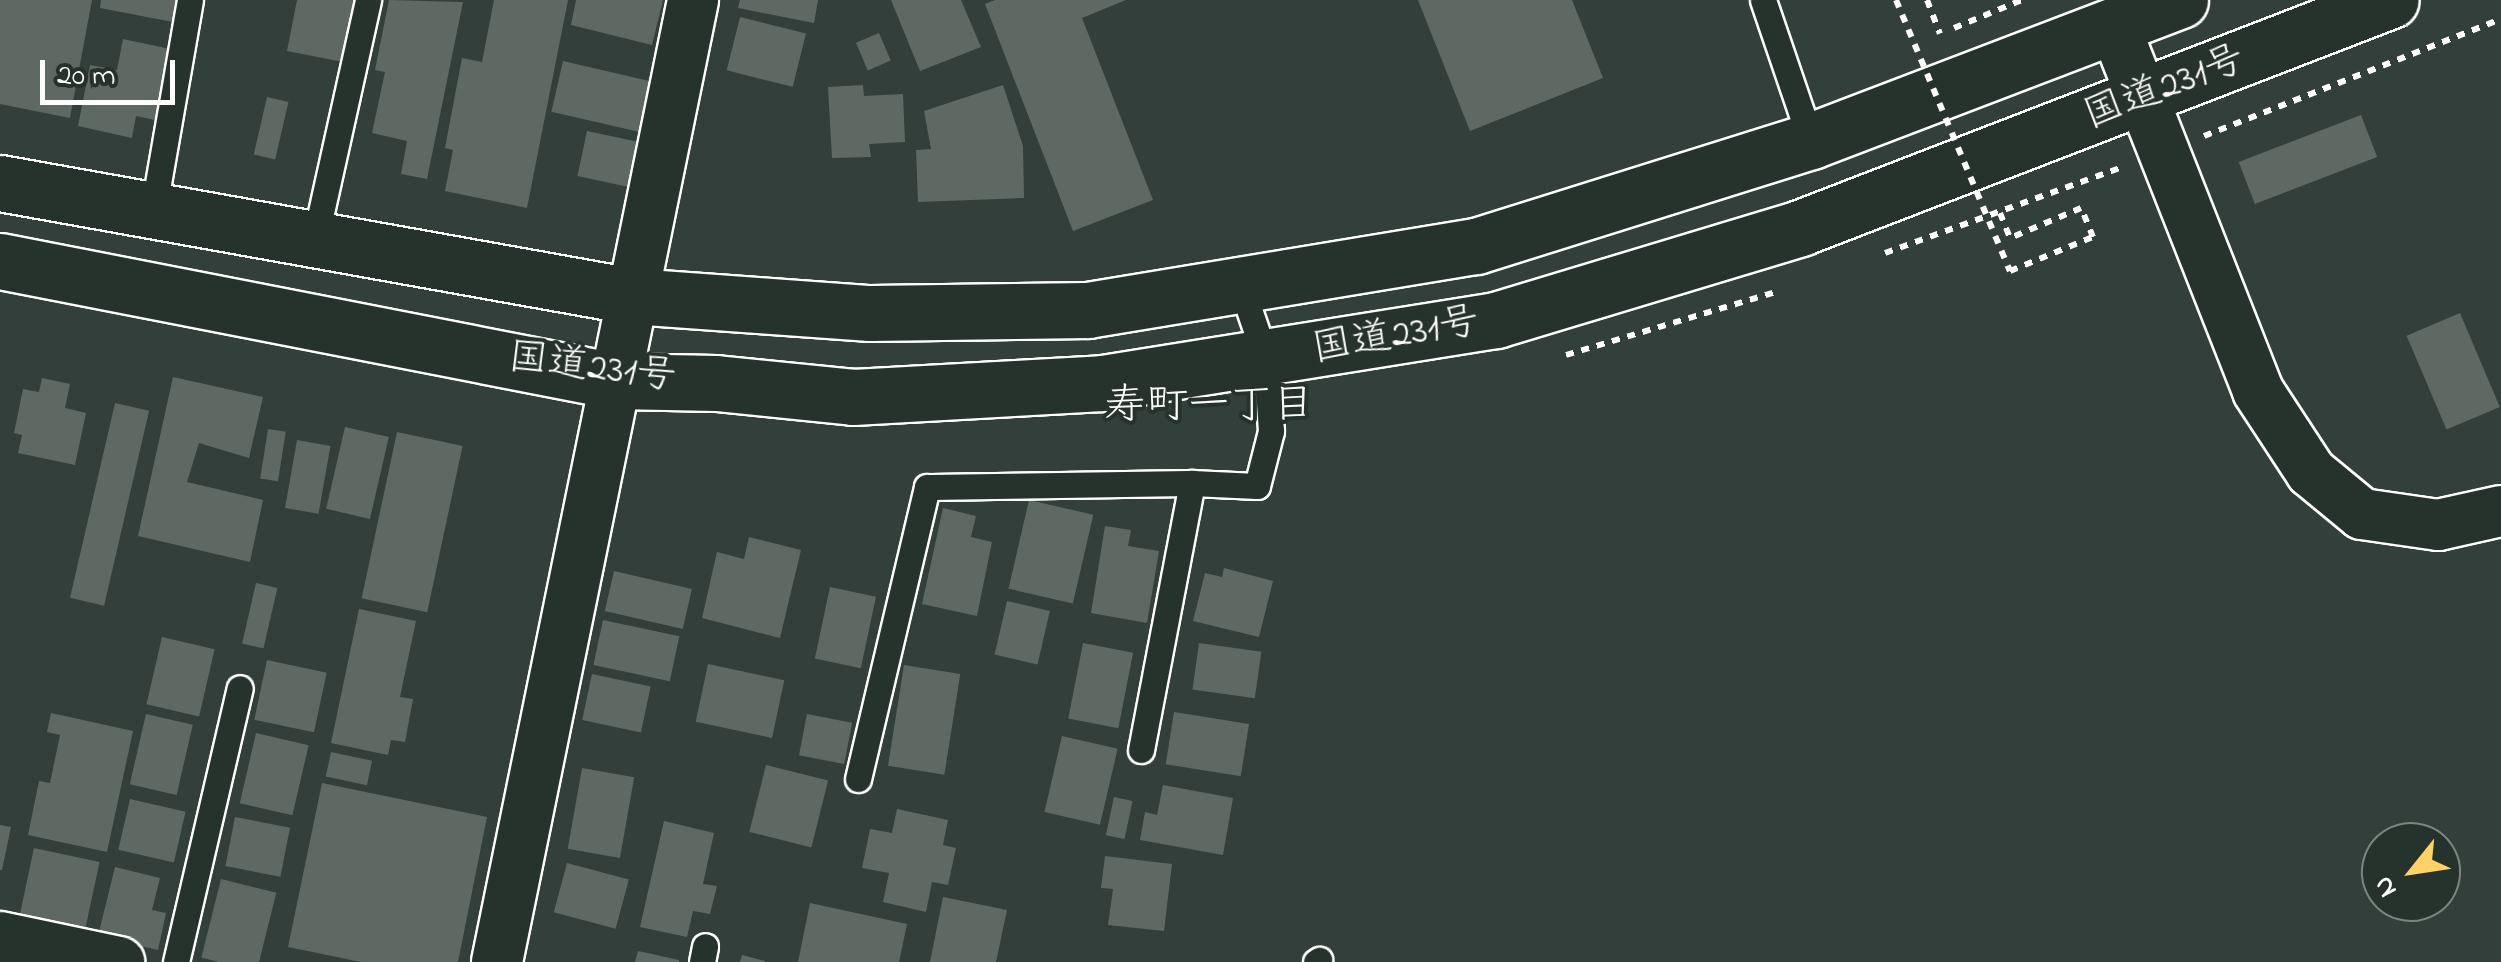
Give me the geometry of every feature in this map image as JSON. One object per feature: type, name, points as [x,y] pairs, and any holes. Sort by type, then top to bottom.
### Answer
[{"type":"highway","name":"国道231号","points":[[0,183],[314,244],[632,296],[870,313],[1048,311],[1242,290],[1476,246],[1811,142],[2180,0]]},
{"type":"highway","name":"国道231号","points":[[0,261],[615,381],[716,382],[853,397],[1102,383],[1496,320],[1800,228],[2391,0]]},
{"type":"street","points":[[497,962],[693,0]]},
{"type":"street","points":[[2114,26],[2167,150],[2258,390],[2311,472],[2362,514],[2438,524],[2501,510]]},
{"type":"street","points":[[0,937],[119,962]]},
{"type":"lane","points":[[153,212],[190,0]]},
{"type":"lane","points":[[314,244],[368,0]]},
{"type":"lane","points":[[1763,0],[1811,142]]},
{"type":"lane","points":[[858,780],[927,487],[1192,483],[1257,486],[1270,431],[1266,359],[1242,290]]},
{"type":"lane","points":[[1141,750],[1192,483]]},
{"type":"lane","points":[[176,962],[240,688]]},
{"type":"path","points":[[1896,0],[2010,271],[2093,237],[2081,208],[2010,238],[2000,212]]},
{"type":"path","points":[[1927,0],[1940,34]]},
{"type":"path","points":[[2167,150],[2501,19]]},
{"type":"building","points":[[0,0],[92,0],[70,118],[0,104]]},
{"type":"building","points":[[101,0],[177,0],[173,22],[100,8]]},
{"type":"building","points":[[297,0],[355,0],[343,62],[287,51]]},
{"type":"building","points":[[389,0],[463,2],[427,179],[401,174],[407,141],[372,133],[385,72],[375,70]]},
{"type":"building","points":[[494,0],[568,0],[527,208],[445,191],[453,150],[445,148],[462,58],[482,62]]},
{"type":"building","points":[[576,0],[663,0],[652,45],[571,25]]},
{"type":"building","points":[[740,0],[818,0],[814,23],[738,8]]},
{"type":"building","points":[[891,0],[961,0],[981,47],[920,71]]},
{"type":"building","points":[[995,0],[1126,0],[1082,18],[1153,200],[1073,231],[985,4]]},
{"type":"building","points":[[1418,0],[1572,0],[1603,78],[1470,131]]},
{"type":"building","points":[[740,17],[806,33],[793,87],[727,70]]},
{"type":"building","points":[[879,33],[891,61],[868,70],[856,43]]},
{"type":"building","points":[[123,39],[170,49],[155,120],[136,116],[132,138],[78,126],[90,65],[117,70]]},
{"type":"building","points":[[563,61],[654,82],[642,133],[551,112]]},
{"type":"building","points":[[863,85],[864,96],[903,94],[905,142],[869,144],[871,157],[832,158],[828,87]]},
{"type":"building","points":[[1003,85],[1023,146],[1024,198],[918,202],[916,150],[931,149],[924,111]]},
{"type":"building","points":[[267,97],[288,102],[275,159],[254,154]]},
{"type":"building","points":[[2361,115],[2377,157],[2255,204],[2239,162]]},
{"type":"building","points":[[587,131],[641,142],[631,187],[577,176]]},
{"type":"building","points":[[2460,313],[2500,407],[2446,430],[2407,336]]},
{"type":"building","points":[[173,377],[263,397],[249,458],[199,443],[187,482],[263,500],[250,562],[138,536]]},
{"type":"building","points":[[42,378],[70,384],[65,408],[86,413],[75,465],[18,453],[22,435],[14,433],[23,389],[39,392]]},
{"type":"building","points":[[115,403],[149,411],[104,606],[70,598]]},
{"type":"building","points":[[345,427],[389,437],[370,519],[326,509]]},
{"type":"building","points":[[268,429],[286,432],[278,481],[260,478]]},
{"type":"building","points":[[397,432],[463,446],[427,612],[362,598]]},
{"type":"building","points":[[297,440],[330,446],[319,514],[285,508]]},
{"type":"building","points":[[1029,500],[1093,515],[1073,604],[1009,589]]},
{"type":"building","points":[[943,508],[976,516],[971,537],[992,542],[977,616],[922,604]]},
{"type":"building","points":[[1105,526],[1131,530],[1128,546],[1159,551],[1147,623],[1091,613]]},
{"type":"building","points":[[749,537],[801,550],[780,638],[702,618],[717,552],[744,559]]},
{"type":"building","points":[[1224,568],[1273,581],[1259,637],[1193,621],[1205,573],[1222,577]]},
{"type":"building","points":[[614,571],[692,589],[683,629],[605,611]]},
{"type":"building","points":[[256,583],[277,588],[263,648],[242,643]]},
{"type":"building","points":[[830,587],[876,597],[861,668],[815,658]]},
{"type":"building","points":[[1007,601],[1050,611],[1037,664],[995,655]]},
{"type":"building","points":[[359,609],[416,621],[400,697],[413,699],[405,742],[391,740],[388,755],[331,743]]},
{"type":"building","points":[[603,620],[679,636],[670,681],[593,665]]},
{"type":"building","points":[[162,637],[215,649],[199,716],[146,704]]},
{"type":"building","points":[[1083,643],[1133,653],[1118,728],[1068,719]]},
{"type":"building","points":[[1199,643],[1261,652],[1255,698],[1192,690]]},
{"type":"building","points":[[267,660],[327,673],[314,732],[254,720]]},
{"type":"building","points":[[708,664],[784,680],[772,738],[696,722]]},
{"type":"building","points":[[904,665],[960,674],[944,775],[888,766]]},
{"type":"building","points":[[592,674],[651,686],[641,732],[582,720]]},
{"type":"building","points":[[1174,712],[1249,724],[1241,776],[1166,764]]},
{"type":"building","points":[[51,713],[133,731],[107,852],[28,835],[39,781],[50,783],[60,735],[47,732]]},
{"type":"building","points":[[146,714],[193,725],[177,795],[130,784]]},
{"type":"building","points":[[807,714],[852,723],[844,764],[799,755]]},
{"type":"building","points":[[256,733],[309,745],[292,815],[240,803]]},
{"type":"building","points":[[1062,736],[1118,749],[1100,825],[1044,812]]},
{"type":"building","points":[[331,752],[372,761],[367,785],[326,776]]},
{"type":"building","points":[[766,765],[828,780],[811,847],[749,832]]},
{"type":"building","points":[[582,768],[634,777],[620,858],[568,849]]},
{"type":"building","points":[[322,783],[487,817],[458,962],[361,962],[288,947]]},
{"type":"building","points":[[1163,785],[1233,798],[1223,855],[1140,840],[1145,812],[1157,815]]},
{"type":"building","points":[[1114,797],[1133,801],[1124,839],[1106,835]]},
{"type":"building","points":[[130,799],[186,812],[174,862],[118,850]]},
{"type":"building","points":[[897,809],[948,820],[943,845],[956,848],[948,885],[932,882],[926,912],[883,902],[889,873],[862,868],[870,829],[892,833]]},
{"type":"building","points":[[235,817],[290,828],[280,877],[225,866]]},
{"type":"building","points":[[664,821],[714,833],[703,884],[717,886],[710,914],[693,911],[687,937],[640,927]]},
{"type":"building","points":[[0,825],[11,827],[2,870],[0,870]]},
{"type":"building","points":[[34,848],[100,862],[84,933],[19,919]]},
{"type":"building","points":[[1105,856],[1172,864],[1164,931],[1108,925],[1113,889],[1101,888]]},
{"type":"building","points":[[567,863],[629,880],[616,929],[554,912]]},
{"type":"building","points":[[115,867],[160,878],[152,910],[166,913],[158,950],[98,936]]},
{"type":"building","points":[[221,879],[276,893],[259,962],[219,962],[201,958]]},
{"type":"building","points":[[943,897],[1007,910],[996,962],[930,962]]},
{"type":"building","points":[[810,903],[907,924],[899,962],[798,962]]},
{"type":"building","points":[[638,951],[679,960],[679,962],[635,962]]},
{"type":"building","points":[[742,955],[765,961],[765,962],[740,962]]},
{"type":"district","name":"寿町一丁目","points":[[1209,407]]}]
